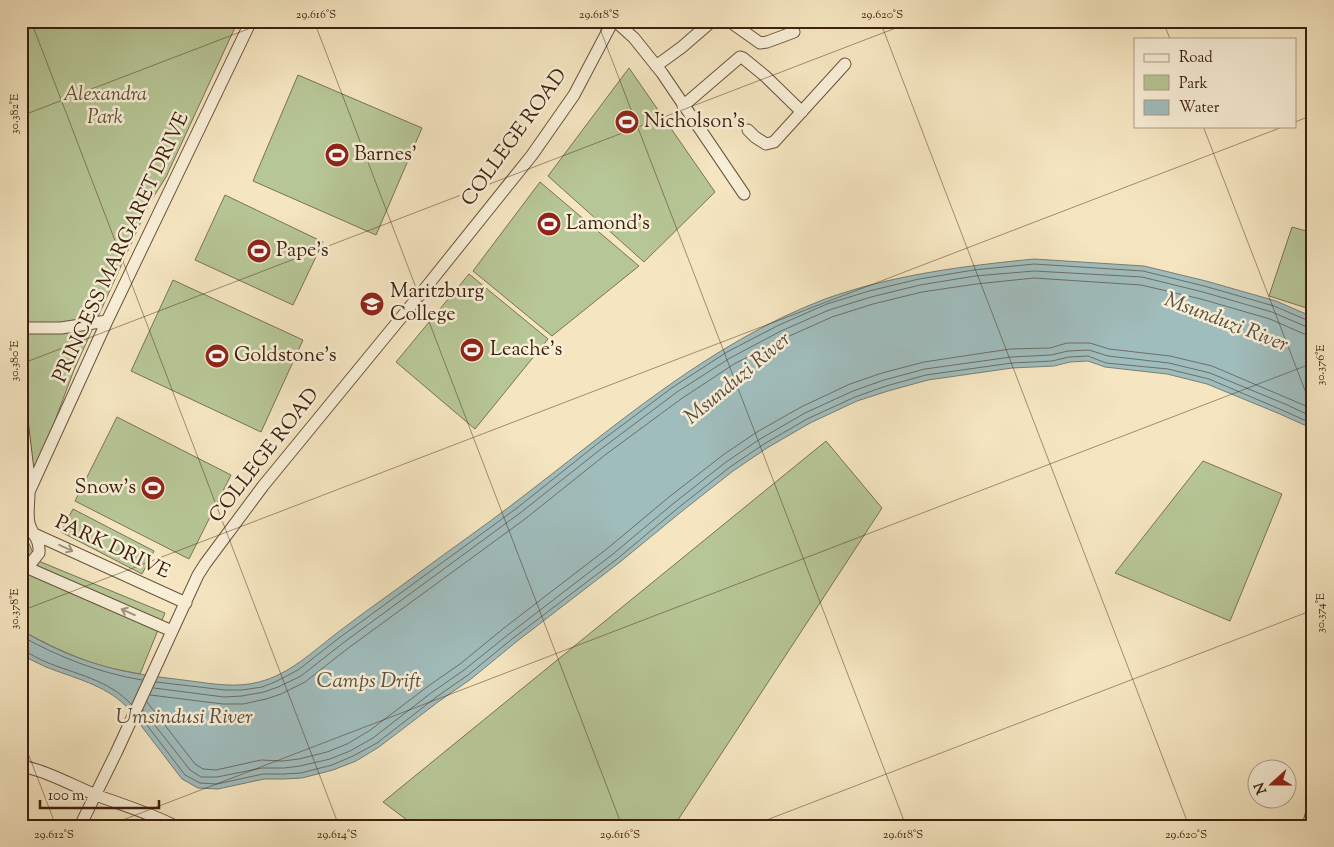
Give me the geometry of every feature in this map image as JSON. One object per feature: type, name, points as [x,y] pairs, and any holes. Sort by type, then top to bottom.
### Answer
[{"type":"street","name":"PRINCESS MARGARET DRIVE","points":[[21,507],[250,21]]},
{"type":"street","points":[[614,21],[634,38],[656,66],[744,194]]},
{"type":"street","name":"COLLEGE ROAD","points":[[80,826],[116,753],[198,575],[205,564],[263,486],[427,286],[536,149],[574,95],[614,21]]},
{"type":"street","points":[[656,66],[712,21]]},
{"type":"street","points":[[729,21],[760,43],[794,32]]},
{"type":"street","points":[[683,106],[740,57],[765,76],[802,112]]},
{"type":"street","points":[[748,130],[761,142],[768,144],[774,142],[846,64]]},
{"type":"street","points":[[21,328],[61,328],[108,320]]},
{"type":"street","points":[[21,412],[30,491]]},
{"type":"street","name":"PRINCESS MARGARET DRIVE","points":[[23,566],[31,563],[39,553],[38,540],[28,520],[30,491]]},
{"type":"street","name":"PARK DRIVE","points":[[21,528],[186,602]]},
{"type":"street","points":[[23,566],[172,631]]},
{"type":"street","points":[[21,766],[34,768],[56,776],[95,794],[160,818],[175,826]]},
{"type":"street","points":[[1308,826],[1313,808]]},
{"type":"green space","name":"Alexandra Park","points":[[21,21],[238,21],[166,177],[149,204],[74,370],[21,511]]},
{"type":"green space","name":"Nicholson's","points":[[629,68],[715,192],[644,262],[548,176]]},
{"type":"green space","name":"Barnes'","points":[[298,75],[422,128],[376,235],[253,181]]},
{"type":"green space","name":"Lamond's","points":[[540,182],[639,266],[552,336],[473,271]]},
{"type":"green space","name":"Pape's","points":[[225,195],[323,242],[293,305],[195,260]]},
{"type":"green space","points":[[1292,227],[1313,233],[1313,310],[1269,296]]},
{"type":"green space","name":"Leache's","points":[[469,274],[548,339],[475,429],[396,362]]},
{"type":"green space","name":"Goldstone's","points":[[173,280],[303,340],[261,432],[131,371]]},
{"type":"green space","name":"Snow's","points":[[117,417],[231,475],[189,559],[75,501]]},
{"type":"green space","points":[[826,441],[882,508],[674,826],[415,826],[383,802]]},
{"type":"green space","points":[[1203,461],[1282,494],[1230,621],[1115,573]]},
{"type":"green space","points":[[73,509],[154,551],[142,574],[61,532]]},
{"type":"green space","points":[[21,525],[36,560],[165,613],[140,674],[109,668],[89,661],[59,649],[21,630]]},
{"type":"water","name":"Camps Drift","points":[[1034,259],[1144,266],[1276,301],[1313,317],[1313,429],[1207,384],[1167,374],[1105,367],[1088,361],[1070,362],[1054,366],[1012,368],[928,380],[857,401],[810,423],[767,448],[733,471],[471,679],[379,747],[356,761],[333,770],[302,778],[264,779],[218,789],[198,788],[182,779],[126,706],[118,699],[99,687],[46,667],[21,655],[21,630],[50,646],[79,658],[133,673],[225,685],[250,684],[281,674],[502,513],[662,390],[740,339],[825,299],[850,291],[954,268]]},
{"type":"place","name":"Nicholson's","points":[[627,122]]},
{"type":"place","name":"Barnes'","points":[[337,155]]},
{"type":"place","name":"Lamond's","points":[[549,224]]},
{"type":"place","name":"Pape's","points":[[259,251]]},
{"type":"place","name":"Maritzburg College","points":[[372,304]]},
{"type":"place","name":"Leache's","points":[[472,350]]},
{"type":"place","name":"Goldstone's","points":[[217,356]]},
{"type":"place","name":"Snow's","points":[[153,488]]},
{"type":"water label","name":"Msunduzi River","points":[[1226,323]]},
{"type":"water label","name":"Msunduzi River","points":[[738,379]]},
{"type":"water label","name":"Umsindusi River","points":[[184,718]]}]
